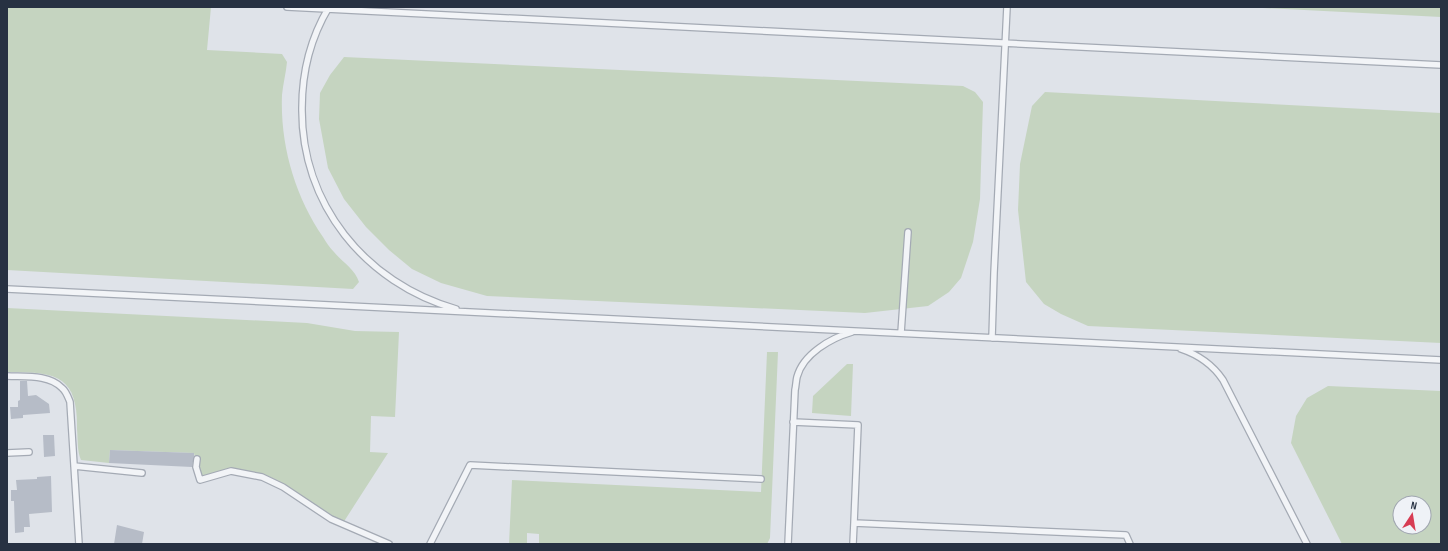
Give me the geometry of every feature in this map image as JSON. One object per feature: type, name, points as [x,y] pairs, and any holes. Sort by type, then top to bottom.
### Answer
[{"type":"lane","points":[[287,7],[1441,65]]},
{"type":"lane","points":[[992,338],[1007,7]]},
{"type":"lane","points":[[328,8],[310,51],[302,85],[302,128],[305,149],[309,165],[320,193],[335,221],[350,241],[365,258],[381,272],[430,300],[459,310],[472,312]]},
{"type":"lane","points":[[901,333],[908,232]]},
{"type":"lane","points":[[7,288],[1441,360]]},
{"type":"lane","points":[[788,544],[795,390],[797,376],[803,364],[824,345],[837,337],[852,332],[863,332]]},
{"type":"lane","points":[[1172,347],[1192,353],[1203,359],[1218,373],[1307,544]]},
{"type":"lane","points":[[7,376],[46,379],[53,381],[63,388],[70,402],[79,544]]},
{"type":"lane","points":[[794,422],[858,425],[853,544]]},
{"type":"lane","points":[[7,453],[28,452]]},
{"type":"lane","points":[[197,459],[196,467],[200,480],[231,471],[262,477],[283,487],[332,519],[389,544]]},
{"type":"lane","points":[[430,544],[470,465],[761,479]]},
{"type":"lane","points":[[74,466],[142,473]]},
{"type":"lane","points":[[854,524],[1126,535],[1130,544]]},
{"type":"green space","points":[[7,7],[211,7],[207,50],[282,54],[287,62],[282,95],[284,133],[291,169],[297,187],[304,205],[325,241],[337,256],[355,273],[359,282],[353,289],[7,270]]},
{"type":"green space","points":[[1244,7],[1441,7],[1441,17]]},
{"type":"green space","points":[[344,57],[963,86],[975,92],[983,102],[980,199],[973,242],[961,278],[949,292],[928,306],[865,313],[487,296],[441,283],[412,269],[389,250],[366,227],[344,199],[328,168],[319,119],[320,93],[330,75]]},
{"type":"green space","points":[[1045,92],[1441,113],[1441,343],[1088,326],[1061,314],[1044,304],[1026,282],[1018,210],[1020,164],[1032,106]]},
{"type":"green space","points":[[7,308],[307,323],[355,331],[399,332],[395,417],[371,416],[370,452],[388,453],[343,523],[279,481],[268,476],[230,468],[201,476],[200,459],[195,458],[194,453],[110,450],[109,463],[81,460],[78,449],[75,404],[72,393],[66,384],[49,375],[29,372],[7,372]]},
{"type":"green space","points":[[767,352],[778,352],[770,538],[767,544],[539,544],[539,534],[527,533],[527,544],[509,544],[512,480],[761,492]]},
{"type":"green space","points":[[847,364],[853,364],[851,416],[812,413],[813,396]]},
{"type":"green space","points":[[1328,386],[1441,391],[1441,544],[1342,544],[1291,443],[1296,416],[1307,398]]},
{"type":"building","points":[[20,381],[27,381],[28,396],[36,395],[49,404],[50,413],[23,415],[23,418],[11,419],[10,407],[18,407],[18,401],[20,400]]},
{"type":"building","points":[[43,435],[54,435],[55,456],[44,457]]},
{"type":"building","points":[[110,450],[194,453],[194,456],[192,467],[109,463]]},
{"type":"building","points":[[51,476],[52,512],[29,514],[30,527],[24,527],[24,532],[15,533],[14,501],[11,501],[11,490],[17,490],[16,480],[37,479],[37,477]]},
{"type":"building","points":[[117,525],[144,532],[142,544],[114,544]]}]
